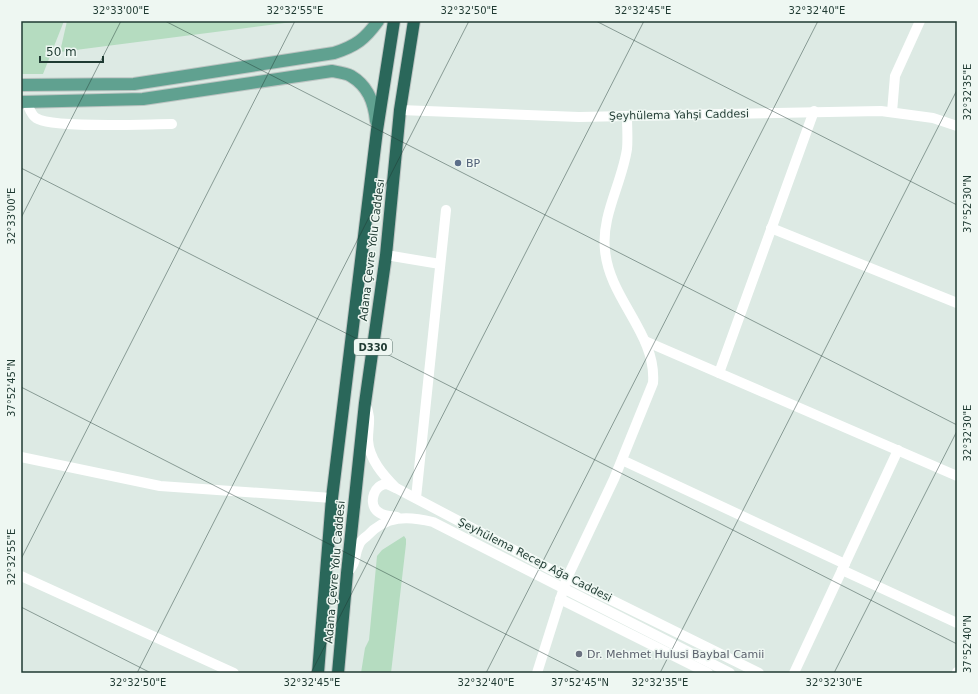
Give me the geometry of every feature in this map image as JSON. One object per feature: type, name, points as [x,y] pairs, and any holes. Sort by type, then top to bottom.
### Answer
[{"type":"highway","name":"Adana Çevre Yolu Caddesi","points":[[318,673],[332,498],[377,130],[394,21]]},
{"type":"highway","name":"Adana Çevre Yolu Caddesi","points":[[338,673],[365,403],[386,255],[400,110],[414,21]]},
{"type":"main road","points":[[21,85],[134,84],[334,53],[350,48],[368,35],[378,21]]},
{"type":"main road","points":[[24,102],[143,99],[332,71],[350,75],[364,88],[374,104],[377,130]]},
{"type":"street","points":[[892,112],[895,76],[920,21]]},
{"type":"street","points":[[24,102],[35,118],[41,120],[76,124],[172,124]]},
{"type":"street","name":"Şeyhülema Yahşi Caddesi","points":[[400,110],[579,117],[814,112],[892,112],[933,118],[957,126]]},
{"type":"street","points":[[719,373],[814,112]]},
{"type":"street","points":[[537,673],[567,578],[622,460],[653,383],[654,369],[645,341],[613,283],[604,249],[605,226],[627,149],[627,116]]},
{"type":"street","points":[[416,498],[446,210]]},
{"type":"street","points":[[771,228],[957,303]]},
{"type":"street","points":[[386,255],[440,264]]},
{"type":"street","points":[[645,341],[957,476]]},
{"type":"street","name":"Şeyhülema Recep Ağa Caddesi","points":[[365,403],[370,415],[368,441],[374,459],[380,472],[396,488],[567,578],[759,673]]},
{"type":"street","points":[[794,673],[898,450]]},
{"type":"street","points":[[21,457],[160,486],[332,498]]},
{"type":"street","points":[[622,460],[957,623]]},
{"type":"street","points":[[396,488],[387,484],[380,486],[374,492],[372,501],[376,510],[386,516],[397,518]]},
{"type":"street","name":"Şeyhülema Recep Ağa Caddesi","points":[[347,573],[354,565],[359,545],[374,528],[397,518],[414,517],[433,522],[730,673]]},
{"type":"street","points":[[21,576],[234,673]]},
{"type":"street","points":[[560,599],[708,673]]},
{"type":"green space","points":[[21,21],[64,21],[43,74],[21,74]]},
{"type":"green space","points":[[67,21],[300,21],[60,52]]},
{"type":"green space","points":[[404,536],[406,539],[406,544],[391,673],[361,673],[365,648],[369,640],[377,556],[382,550]]},
{"type":"place","name":"BP","points":[[458,163]]},
{"type":"place","name":"Dr. Mehmet Hulusi Baybal Camii","points":[[579,654]]}]
